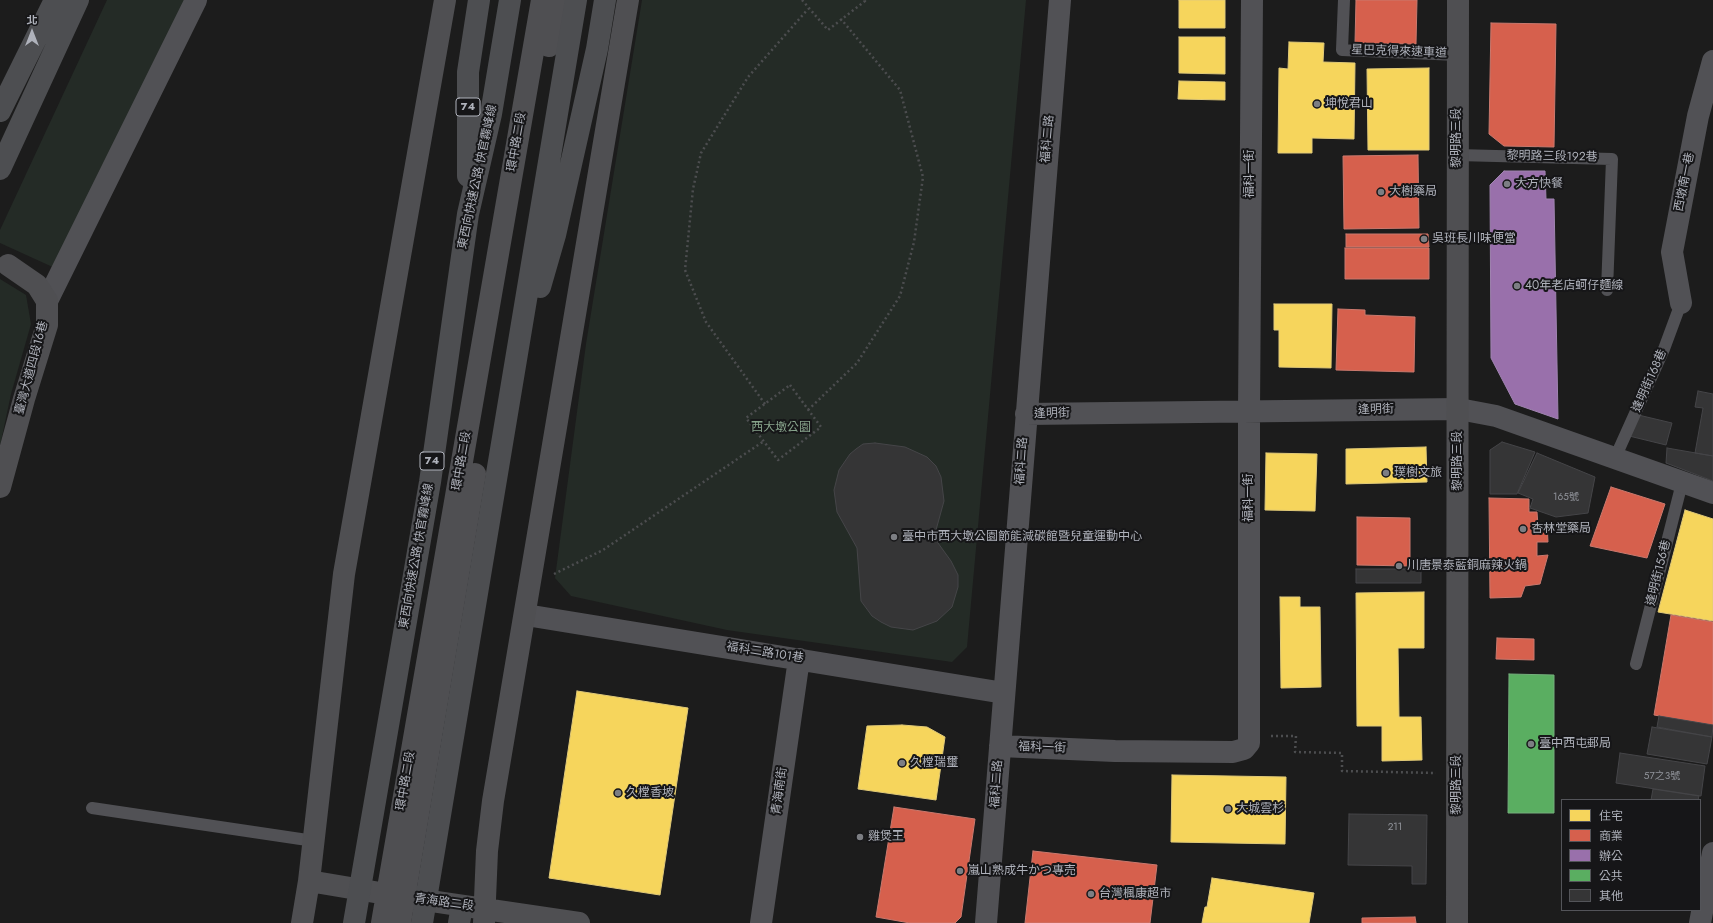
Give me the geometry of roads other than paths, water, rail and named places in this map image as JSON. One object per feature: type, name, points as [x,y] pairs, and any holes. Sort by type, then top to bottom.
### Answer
[{"type":"highway","points":[[0,111],[54,0]]},
{"type":"highway","points":[[0,169],[78,0]]},
{"type":"highway","name":"74","points":[[468,214],[468,72],[479,0]]},
{"type":"highway","name":"東西向快速公路 快官霧峰線","points":[[354,923],[430,482],[468,214],[491,114],[510,0]]},
{"type":"highway","points":[[422,923],[576,0]]},
{"type":"highway","points":[[511,392],[555,235],[597,49],[605,0]]},
{"type":"street","points":[[47,301],[196,0]]},
{"type":"street","points":[[302,923],[314,841],[344,574],[444,0]]},
{"type":"street","name":"環中路二段","points":[[400,923],[395,896],[542,0]]},
{"type":"street","name":"環中路二段","points":[[382,923],[395,896],[526,168],[558,0]]},
{"type":"street","points":[[484,916],[487,851],[493,802],[526,615],[628,0]]},
{"type":"street","name":"福科二路","points":[[986,923],[1060,0]]},
{"type":"street","name":"福科一街","points":[[1000,746],[1114,751],[1233,752],[1244,749],[1249,743],[1251,736],[1249,411],[1252,0]]},
{"type":"street","name":"黎明路三段","points":[[1457,923],[1458,0]]},
{"type":"street","name":"西墩南一巷","points":[[1681,303],[1672,252],[1698,116],[1713,61]]},
{"type":"street","points":[[8,264],[37,285],[47,301]]},
{"type":"street","name":"臺灣大道四段16巷","points":[[0,487],[24,399],[47,325],[47,301]]},
{"type":"street","name":"逢明街","points":[[1026,414],[1458,409],[1496,416],[1713,493]]},
{"type":"street","name":"福科二路101巷","points":[[526,615],[800,658],[1004,693]]},
{"type":"street","name":"青海南街","points":[[761,923],[800,658]]},
{"type":"street","points":[[460,914],[487,851]]},
{"type":"street","points":[[1700,923],[1713,853]]},
{"type":"street","name":"青海路二段","points":[[309,881],[395,896],[460,914],[579,923]]},
{"type":"lane","name":"星巴克得來速車道","points":[[1344,0],[1342,50],[1458,55]]},
{"type":"lane","name":"黎明路三段192巷","points":[[1457,155],[1612,159],[1607,290]]},
{"type":"lane","name":"逢明街168巷","points":[[1615,458],[1664,349],[1681,303]]},
{"type":"lane","name":"逢明街156巷","points":[[1636,664],[1682,483]]},
{"type":"lane","points":[[92,808],[314,841]]},
{"type":"place","name":"坤悅君山","points":[[1317,104]]},
{"type":"place","name":"大方快餐","points":[[1507,184]]},
{"type":"place","name":"大樹藥局","points":[[1381,192]]},
{"type":"place","name":"吳班長川味便當","points":[[1424,239]]},
{"type":"place","name":"40年老店蚵仔麵線","points":[[1517,286]]},
{"type":"place","name":"璞樹文旅","points":[[1386,473]]},
{"type":"place","name":"杏林堂藥局","points":[[1523,529]]},
{"type":"place","name":"臺中市西大墩公園節能減碳館暨兒童運動中心","points":[[894,537]]},
{"type":"place","name":"川唐景泰藍銅麻辣火鍋","points":[[1399,566]]},
{"type":"place","name":"臺中西屯郵局","points":[[1531,744]]},
{"type":"place","name":"久樘瑞璽","points":[[902,763]]},
{"type":"place","name":"久樘香坡","points":[[618,793]]},
{"type":"place","name":"大城雲杉","points":[[1228,809]]},
{"type":"place","name":"雞煲王","points":[[860,837]]},
{"type":"place","name":"嵐山熟成牛かつ專売","points":[[960,871]]},
{"type":"place","name":"台灣楓康超市","points":[[1091,894]]},
{"type":"park label","name":"西大墩公園","points":[[781,428]]}]
